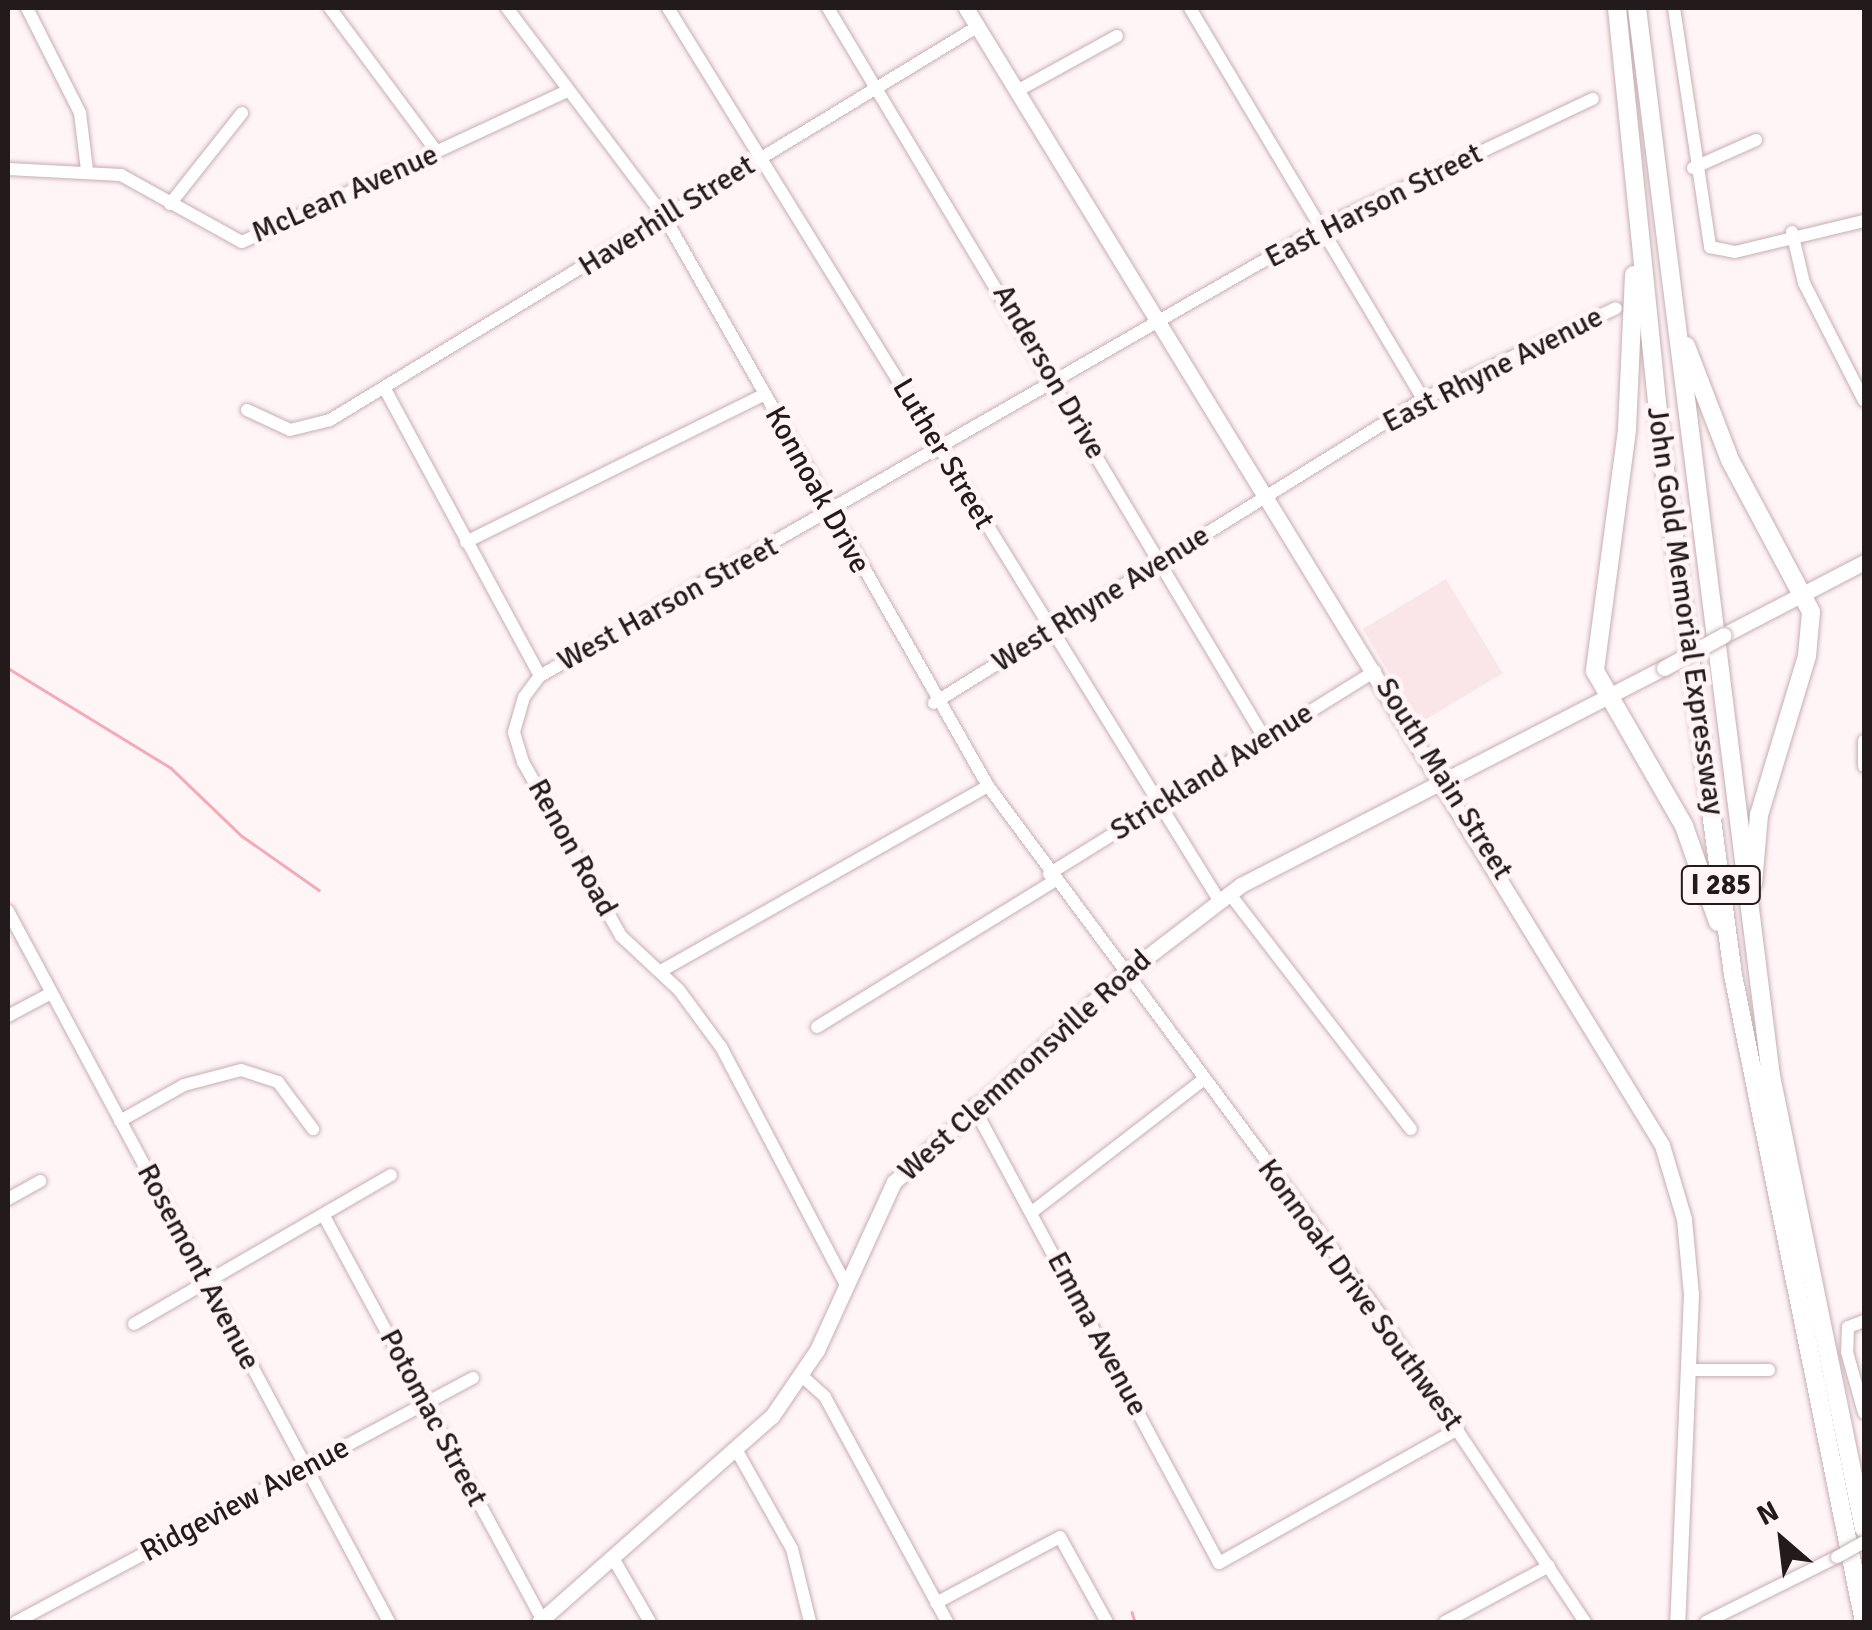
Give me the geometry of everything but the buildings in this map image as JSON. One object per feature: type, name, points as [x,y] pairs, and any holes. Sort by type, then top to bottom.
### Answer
[{"type":"highway","name":"John Gold Memorial Expressway","points":[[1618,8],[1662,449],[1734,975],[1864,1622]]},
{"type":"highway","name":"John Gold Memorial Expressway","points":[[1637,8],[1751,934],[1810,1282],[1864,1529]]},
{"type":"highway","points":[[1647,104],[1690,361],[1811,612],[1808,656],[1760,815],[1751,934]]},
{"type":"highway","points":[[1631,139],[1635,315],[1595,662],[1610,696],[1684,826],[1734,975]]},
{"type":"main road","name":"South Main Street","points":[[966,8],[1446,780],[1662,1144],[1687,1239],[1690,1370],[1677,1622]]},
{"type":"main road","name":"West Clemmonsville Road","points":[[540,1621],[737,1451],[802,1376],[894,1182],[973,1106],[1121,977],[1224,896],[1864,562]]},
{"type":"street","points":[[27,8],[80,113],[86,170]]},
{"type":"street","points":[[330,8],[437,152]]},
{"type":"street","name":"Konnoak Drive","points":[[507,8],[665,218],[934,703],[1121,977]]},
{"type":"street","name":"Luther Street","points":[[668,8],[1156,805],[1410,1129]]},
{"type":"street","name":"Anderson Drive","points":[[828,8],[1058,379],[1158,564],[1265,739]]},
{"type":"street","points":[[1190,8],[1326,225],[1423,399]]},
{"type":"street","points":[[1674,8],[1701,226],[1716,252],[1792,232],[1864,221]]},
{"type":"street","name":"Haverhill Street","points":[[248,410],[298,431],[358,406],[978,27]]},
{"type":"street","points":[[1018,92],[1117,36]]},
{"type":"street","name":"McLean Avenue","points":[[8,169],[86,170],[121,175],[242,242],[567,91]]},
{"type":"street","name":"East Harson Street","points":[[1160,322],[1326,225],[1593,99]]},
{"type":"street","points":[[170,204],[242,113]]},
{"type":"street","points":[[1694,168],[1756,140]]},
{"type":"street","points":[[1792,232],[1804,283],[1864,401]]},
{"type":"street","name":"East Rhyne Avenue","points":[[1268,495],[1423,399],[1616,308]]},
{"type":"street","name":"West Harson Street","points":[[540,676],[1160,322]]},
{"type":"street","points":[[386,391],[540,676]]},
{"type":"street","points":[[466,542],[764,395]]},
{"type":"street","name":"West Rhyne Avenue","points":[[934,703],[1268,495]]},
{"type":"street","name":"Strickland Avenue","points":[[817,1027],[1052,878],[1156,805],[1375,671]]},
{"type":"street","name":"Renon Road","points":[[540,676],[519,705],[523,762],[621,936],[661,971],[721,1047],[844,1283]]},
{"type":"street","points":[[1864,741],[1864,766]]},
{"type":"street","points":[[661,971],[988,786]]},
{"type":"street","name":"Rosemont Avenue","points":[[8,911],[388,1622]]},
{"type":"street","name":"Konnoak Drive Southwest","points":[[1121,977],[1203,1080],[1458,1429],[1585,1622]]},
{"type":"street","points":[[8,1016],[50,993]]},
{"type":"street","points":[[120,1121],[184,1085],[241,1070],[278,1082],[313,1129]]},
{"type":"street","points":[[1032,1212],[1203,1080]]},
{"type":"street","name":"Emma Avenue","points":[[973,1106],[1219,1563],[1458,1429]]},
{"type":"street","points":[[134,1324],[203,1278],[324,1216],[392,1174]]},
{"type":"street","points":[[8,1199],[40,1181]]},
{"type":"street","name":"Potomac Street","points":[[324,1216],[540,1621]]},
{"type":"street","points":[[1864,1321],[1848,1326],[1864,1414]]},
{"type":"street","points":[[1690,1370],[1769,1370]]},
{"type":"street","points":[[802,1376],[826,1397],[947,1622]]},
{"type":"street","name":"Ridgeview Avenue","points":[[16,1622],[474,1378]]},
{"type":"street","points":[[737,1451],[792,1549],[810,1622]]},
{"type":"street","points":[[936,1603],[1060,1537],[1108,1622]]},
{"type":"street","points":[[1706,1622],[1864,1542]]},
{"type":"street","points":[[613,1558],[650,1622]]},
{"type":"street","points":[[1445,1622],[1548,1566]]},
{"type":"shaded area","points":[[1446,579],[1503,673],[1420,723],[1363,629]]},
{"type":"waterway","points":[[8,668],[171,768],[242,836],[319,890]]},
{"type":"waterway","points":[[1132,1612],[1135,1622]]}]
